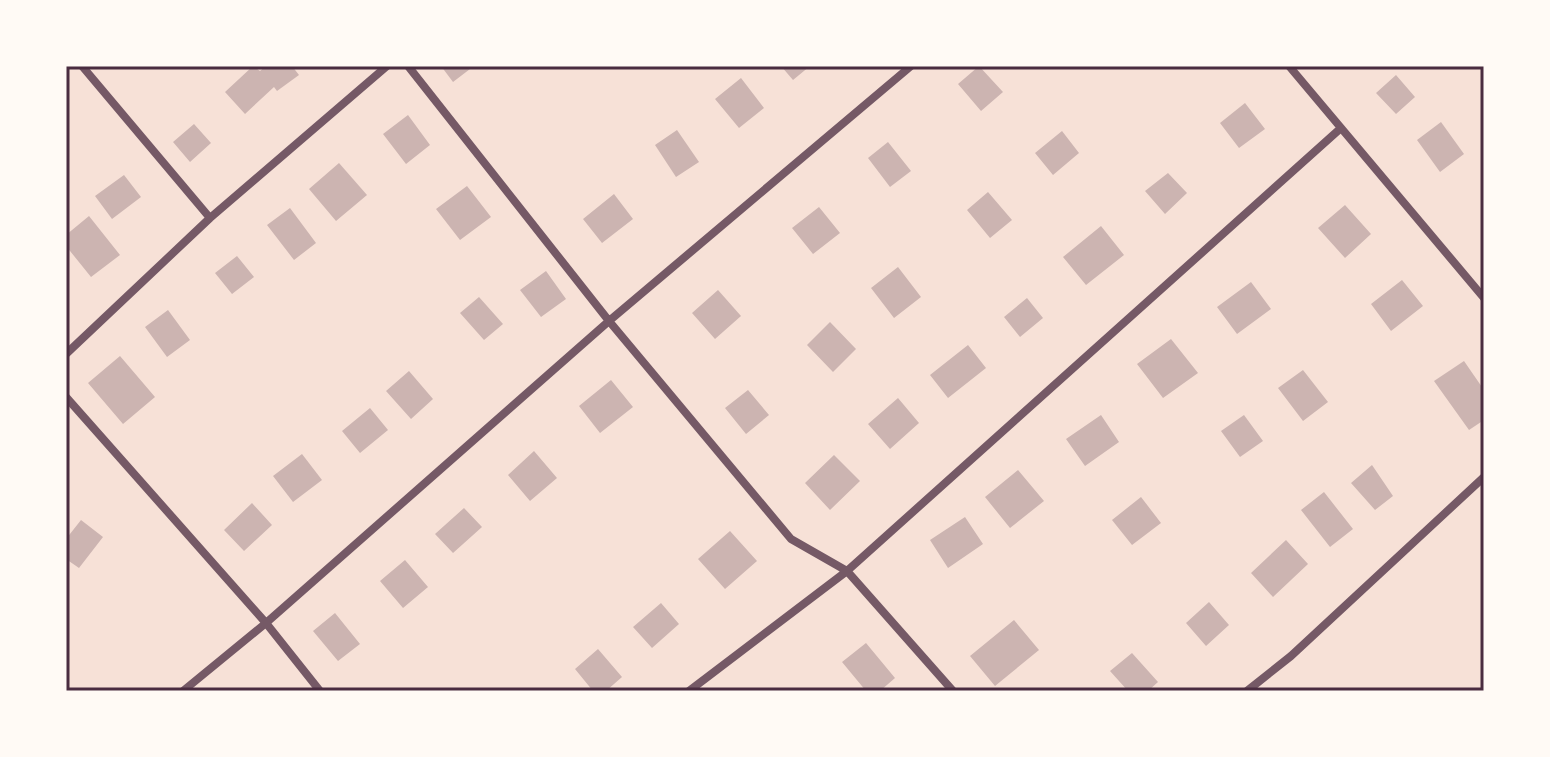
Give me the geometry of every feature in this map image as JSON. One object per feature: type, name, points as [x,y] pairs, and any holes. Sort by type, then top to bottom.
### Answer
[{"type":"street","points":[[82,66],[210,218]]},
{"type":"street","points":[[66,354],[210,218],[387,66]]},
{"type":"street","points":[[408,66],[609,321],[791,539],[847,571],[953,691]]},
{"type":"street","points":[[183,691],[266,623],[609,321],[911,66]]},
{"type":"street","points":[[1289,66],[1484,298]]},
{"type":"street","points":[[689,691],[847,571],[1341,128]]},
{"type":"street","points":[[66,397],[266,623],[320,691]]},
{"type":"street","points":[[1247,691],[1291,656],[1484,477]]},
{"type":"building","points":[[253,66],[260,71],[266,66],[292,66],[299,75],[277,91],[274,87],[245,114],[225,92]]},
{"type":"building","points":[[441,66],[468,66],[470,69],[453,82]]},
{"type":"building","points":[[781,66],[810,66],[793,80]]},
{"type":"building","points":[[979,66],[1003,92],[981,111],[958,84]]},
{"type":"building","points":[[1396,75],[1415,97],[1396,114],[1376,93]]},
{"type":"building","points":[[741,78],[764,108],[739,128],[715,99]]},
{"type":"building","points":[[1245,103],[1265,129],[1239,148],[1220,123]]},
{"type":"building","points":[[408,115],[430,145],[406,164],[383,134]]},
{"type":"building","points":[[1441,122],[1464,154],[1440,172],[1417,140]]},
{"type":"building","points":[[194,124],[211,143],[190,162],[173,142]]},
{"type":"building","points":[[677,130],[699,162],[676,177],[655,145]]},
{"type":"building","points":[[1062,131],[1079,153],[1053,175],[1035,153]]},
{"type":"building","points":[[888,142],[911,171],[890,187],[868,158]]},
{"type":"building","points":[[339,163],[367,195],[336,221],[309,189]]},
{"type":"building","points":[[1168,173],[1187,193],[1165,214],[1145,191]]},
{"type":"building","points":[[124,175],[141,197],[112,219],[95,196]]},
{"type":"building","points":[[467,186],[491,217],[460,240],[436,209]]},
{"type":"building","points":[[988,192],[1012,220],[990,238],[967,210]]},
{"type":"building","points":[[614,194],[633,219],[602,243],[583,219]]},
{"type":"building","points":[[1345,205],[1371,234],[1345,258],[1318,228]]},
{"type":"building","points":[[819,207],[840,233],[813,254],[792,228]]},
{"type":"building","points":[[290,208],[316,243],[294,260],[267,225]]},
{"type":"building","points":[[89,216],[120,255],[91,277],[66,246],[66,235]]},
{"type":"building","points":[[1101,226],[1124,255],[1086,285],[1063,257]]},
{"type":"building","points":[[237,256],[254,277],[232,294],[215,273]]},
{"type":"building","points":[[898,267],[921,297],[894,318],[871,288]]},
{"type":"building","points":[[546,271],[566,299],[541,317],[520,290]]},
{"type":"building","points":[[1402,280],[1423,306],[1391,331],[1371,304]]},
{"type":"building","points":[[1251,282],[1271,309],[1237,334],[1217,307]]},
{"type":"building","points":[[718,290],[741,316],[715,339],[692,313]]},
{"type":"building","points":[[479,297],[503,324],[484,340],[460,313]]},
{"type":"building","points":[[1027,298],[1043,318],[1020,337],[1004,317]]},
{"type":"building","points":[[168,310],[190,340],[167,357],[145,327]]},
{"type":"building","points":[[830,322],[856,349],[833,372],[807,345]]},
{"type":"building","points":[[1171,339],[1198,373],[1163,398],[1137,364]]},
{"type":"building","points":[[968,345],[986,368],[948,398],[930,375]]},
{"type":"building","points":[[120,356],[155,397],[123,424],[88,383]]},
{"type":"building","points":[[1464,361],[1484,390],[1484,420],[1469,430],[1434,381]]},
{"type":"building","points":[[1303,370],[1328,402],[1303,421],[1278,388]]},
{"type":"building","points":[[409,371],[433,399],[411,419],[386,391]]},
{"type":"building","points":[[611,380],[633,407],[600,433],[579,406]]},
{"type":"building","points":[[748,390],[769,415],[746,434],[725,408]]},
{"type":"building","points":[[898,398],[919,423],[890,449],[868,424]]},
{"type":"building","points":[[370,408],[388,430],[360,453],[342,431]]},
{"type":"building","points":[[1101,415],[1119,442],[1085,466],[1066,439]]},
{"type":"building","points":[[1244,415],[1263,441],[1240,457],[1221,431]]},
{"type":"building","points":[[534,451],[557,478],[530,501],[508,475]]},
{"type":"building","points":[[302,454],[322,480],[293,502],[273,476]]},
{"type":"building","points":[[834,455],[860,481],[830,510],[805,483]]},
{"type":"building","points":[[1372,465],[1393,496],[1375,510],[1351,483]]},
{"type":"building","points":[[1018,470],[1044,501],[1010,528],[985,497]]},
{"type":"building","points":[[1324,492],[1353,529],[1330,547],[1301,510]]},
{"type":"building","points":[[1141,497],[1161,523],[1132,545],[1112,520]]},
{"type":"building","points":[[252,503],[272,525],[244,551],[224,530]]},
{"type":"building","points":[[464,508],[482,527],[453,553],[435,534]]},
{"type":"building","points":[[965,517],[983,544],[948,568],[930,540]]},
{"type":"building","points":[[81,520],[103,537],[79,568],[66,559],[66,539]]},
{"type":"building","points":[[730,531],[757,561],[725,589],[698,559]]},
{"type":"building","points":[[1286,540],[1308,564],[1273,597],[1251,573]]},
{"type":"building","points":[[405,560],[428,587],[403,608],[380,581]]},
{"type":"building","points":[[1209,602],[1229,625],[1206,646],[1186,623]]},
{"type":"building","points":[[661,603],[679,624],[652,648],[633,627]]},
{"type":"building","points":[[335,613],[360,644],[338,661],[313,631]]},
{"type":"building","points":[[1014,620],[1039,650],[995,686],[970,656]]},
{"type":"building","points":[[866,643],[895,678],[880,691],[866,691],[842,662]]},
{"type":"building","points":[[598,649],[622,677],[606,691],[593,691],[575,669]]},
{"type":"building","points":[[1132,653],[1158,682],[1148,691],[1128,691],[1110,671]]}]
